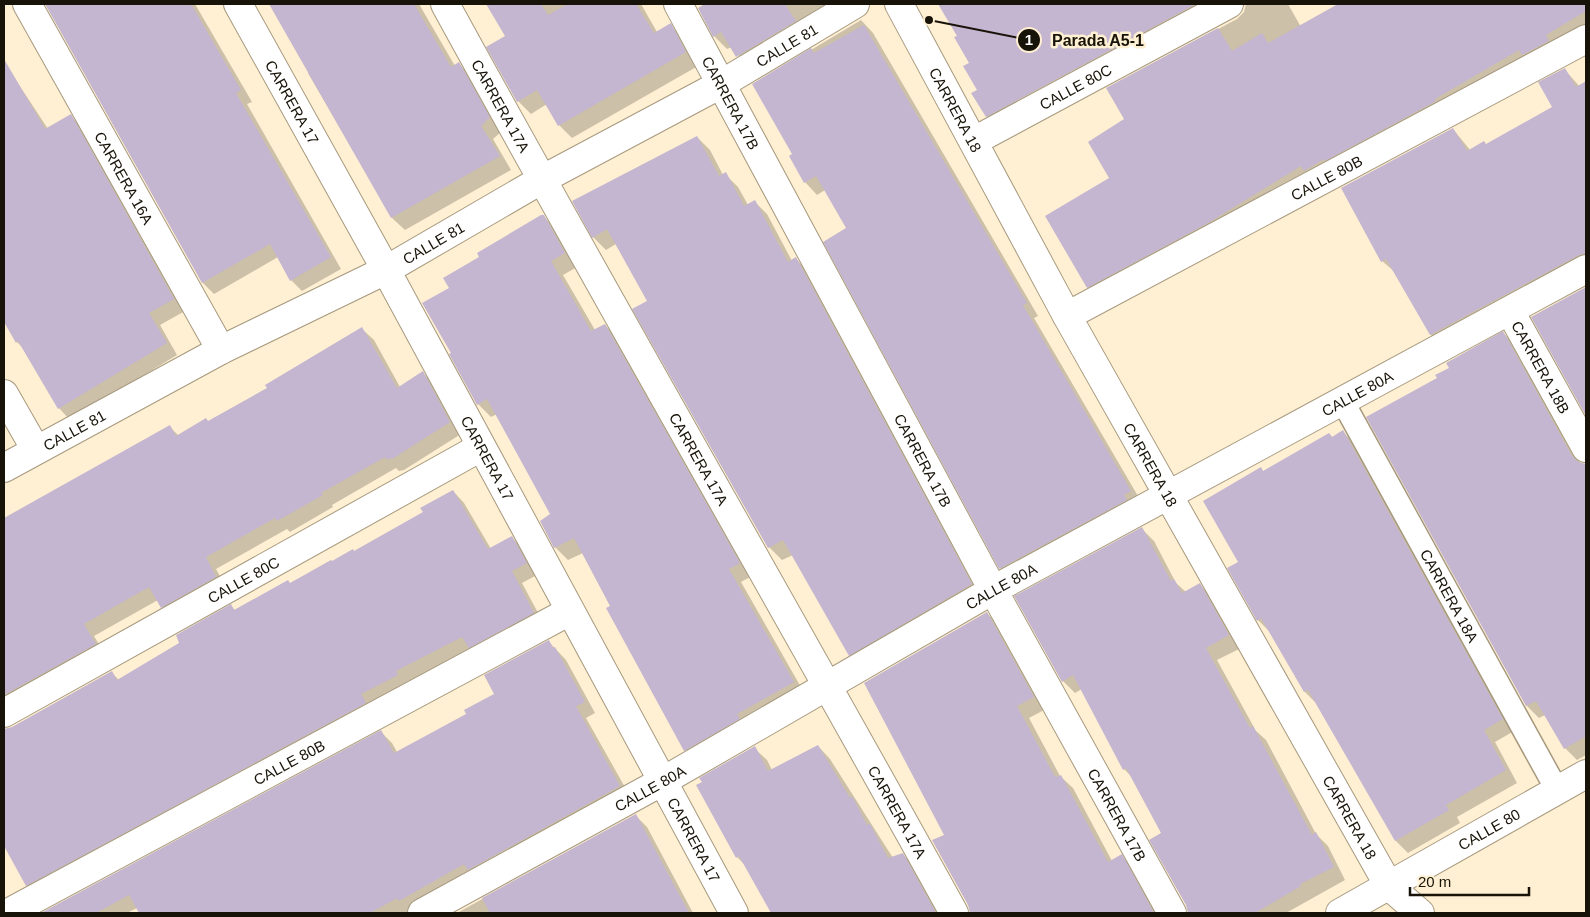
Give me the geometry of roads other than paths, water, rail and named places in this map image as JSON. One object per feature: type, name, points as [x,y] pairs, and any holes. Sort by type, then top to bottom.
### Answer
[{"type":"street","name":"CARRERA 16A","points":[[27,4],[221,350]]},
{"type":"street","name":"CARRERA 17","points":[[238,4],[386,270],[734,913]]},
{"type":"street","name":"CARRERA 17A","points":[[445,4],[541,180],[829,686],[954,913]]},
{"type":"street","name":"CARRERA 17B","points":[[678,4],[723,83],[993,590],[1172,913]]},
{"type":"street","name":"CALLE 81","points":[[4,468],[221,350],[386,270],[541,180],[723,83],[855,4]]},
{"type":"street","name":"CARRERA 18","points":[[899,4],[1166,495],[1389,886],[1420,913]]},
{"type":"street","name":"CALLE 80C","points":[[974,141],[1229,4]]},
{"type":"street","name":"CALLE 80B","points":[[1067,316],[1586,39]]},
{"type":"street","name":"CALLE 80A","points":[[422,913],[663,781],[993,590],[1586,270]]},
{"type":"street","name":"CARRERA 18B","points":[[1510,311],[1586,448]]},
{"type":"street","points":[[4,394],[36,450]]},
{"type":"street","name":"CALLE 80C","points":[[4,713],[482,447]]},
{"type":"street","name":"CALLE 80B","points":[[8,913],[570,611]]},
{"type":"street","name":"CALLE 80","points":[[1340,913],[1586,774]]},
{"type":"lane","name":"CARRERA 18A","points":[[1343,402],[1557,790]]},
{"type":"place","name":"Parada A5-1","points":[[929,20]]}]
